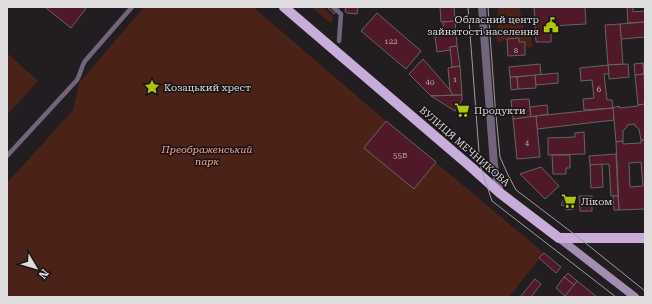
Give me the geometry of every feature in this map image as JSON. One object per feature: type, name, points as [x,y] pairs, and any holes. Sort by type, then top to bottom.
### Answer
[{"type":"main road","name":"ВУЛИЦЯ МЕЧНИКОВА","points":[[284,7],[500,193],[635,297]]},
{"type":"main road","points":[[559,238],[645,238]]},
{"type":"street","points":[[482,7],[494,165],[500,193]]},
{"type":"lane","points":[[7,156],[77,80],[81,67],[85,61],[132,7]]},
{"type":"lane","points":[[334,7],[342,14],[339,41]]},
{"type":"green space","name":"Преображенський парк","points":[[144,7],[253,7],[544,253],[509,297],[7,297],[7,183],[73,110],[79,83]]},
{"type":"green space","points":[[312,7],[322,7],[333,17],[333,20],[329,22]]},
{"type":"green space","points":[[498,7],[520,7],[525,35],[531,37],[533,46],[529,48],[524,42],[519,42],[518,38],[507,39],[499,43],[495,35],[498,27],[496,17],[498,16]]},
{"type":"green space","points":[[7,53],[38,81],[7,115]]},
{"type":"building","points":[[45,7],[87,7],[71,28]]},
{"type":"building","points":[[327,7],[340,7],[334,14]]},
{"type":"building","points":[[346,7],[358,7],[357,14],[347,13],[345,11]]},
{"type":"building","points":[[440,7],[454,7],[455,21],[441,22]]},
{"type":"building","name":"Обласний центр зайнятості населення","points":[[534,7],[585,7],[586,24],[551,26],[551,42],[536,42]]},
{"type":"building","points":[[627,7],[633,7],[633,12],[645,11],[645,22],[628,23]]},
{"type":"building","points":[[377,13],[421,51],[406,69],[361,31]]},
{"type":"building","points":[[455,21],[456,33],[444,35],[443,22]]},
{"type":"building","points":[[645,22],[645,37],[621,39],[620,24]]},
{"type":"building","points":[[620,24],[623,64],[608,65],[605,25]]},
{"type":"building","points":[[456,33],[457,46],[450,47],[450,50],[437,52],[435,36]]},
{"type":"building","points":[[519,38],[519,42],[525,42],[525,55],[508,56],[507,39]]},
{"type":"building","points":[[457,46],[460,66],[452,67],[450,47]]},
{"type":"building","points":[[423,59],[453,95],[431,96],[409,74]]},
{"type":"building","points":[[643,63],[644,74],[635,75],[634,64]]},
{"type":"building","points":[[643,63],[645,63],[645,89],[644,74]]},
{"type":"building","points":[[540,64],[541,75],[510,77],[509,67]]},
{"type":"building","points":[[628,64],[629,77],[609,79],[608,65]]},
{"type":"building","points":[[608,65],[609,74],[604,74],[607,100],[612,100],[613,108],[584,110],[583,99],[594,98],[592,80],[581,81],[580,68]]},
{"type":"building","points":[[460,66],[462,95],[453,95],[450,90],[448,68]]},
{"type":"building","points":[[558,73],[558,83],[536,85],[535,75]]},
{"type":"building","points":[[644,74],[645,104],[638,105],[635,75]]},
{"type":"building","points":[[535,75],[536,88],[518,89],[517,77]]},
{"type":"building","points":[[510,77],[517,77],[518,89],[511,90]]},
{"type":"building","points":[[462,95],[462,100],[455,111],[431,96]]},
{"type":"building","points":[[529,99],[531,117],[513,119],[511,100]]},
{"type":"building","points":[[645,104],[645,140],[641,140],[639,129],[635,126],[635,124],[627,125],[623,131],[623,141],[616,142],[613,108],[619,106],[619,108]]},
{"type":"building","points":[[547,105],[548,114],[531,117],[530,107]]},
{"type":"building","name":"Продукти","points":[[462,107],[465,110],[461,114],[458,110]]},
{"type":"building","points":[[613,108],[614,120],[537,129],[536,116]]},
{"type":"building","points":[[536,116],[540,157],[517,159],[513,119]]},
{"type":"building","points":[[386,121],[436,162],[414,189],[364,148]]},
{"type":"building","points":[[584,132],[585,154],[548,155],[548,138],[575,137],[575,133]]},
{"type":"building","points":[[641,140],[645,140],[645,209],[619,210],[616,142],[623,141],[623,144],[641,143]],"holes":[[[641,162],[643,186],[630,187],[629,163]]]},
{"type":"building","points":[[616,154],[618,196],[611,196],[609,164],[590,165],[589,156]]},
{"type":"building","points":[[552,155],[570,155],[570,168],[566,168],[566,174],[553,174]]},
{"type":"building","points":[[602,164],[603,187],[591,188],[590,165]]},
{"type":"building","points":[[541,167],[559,186],[545,199],[520,174]]},
{"type":"building","points":[[579,196],[592,196],[592,211],[580,211]]},
{"type":"building","points":[[613,196],[618,196],[619,210],[614,210]]},
{"type":"building","name":"Ліком","points":[[565,197],[575,198],[574,209],[566,210],[566,206],[561,205]]},
{"type":"building","points":[[544,253],[561,267],[556,273],[539,258]]},
{"type":"building","points":[[568,273],[577,281],[574,285],[564,277]]},
{"type":"building","points":[[564,277],[574,285],[565,296],[556,288]]},
{"type":"building","points":[[535,279],[541,284],[531,297],[520,297]]},
{"type":"building","points":[[577,281],[597,297],[565,296]]},
{"type":"tram line","points":[[468,7],[480,165],[492,201],[616,297]]},
{"type":"tram line","points":[[488,7],[500,157],[516,190],[578,237],[645,291]]},
{"type":"place","name":"Обласний центр зайнятості населення","points":[[551,25]]},
{"type":"place","name":"Козацький хрест","points":[[152,87]]},
{"type":"place","name":"Продукти","points":[[462,110]]},
{"type":"place","name":"Ліком","points":[[569,201]]}]
